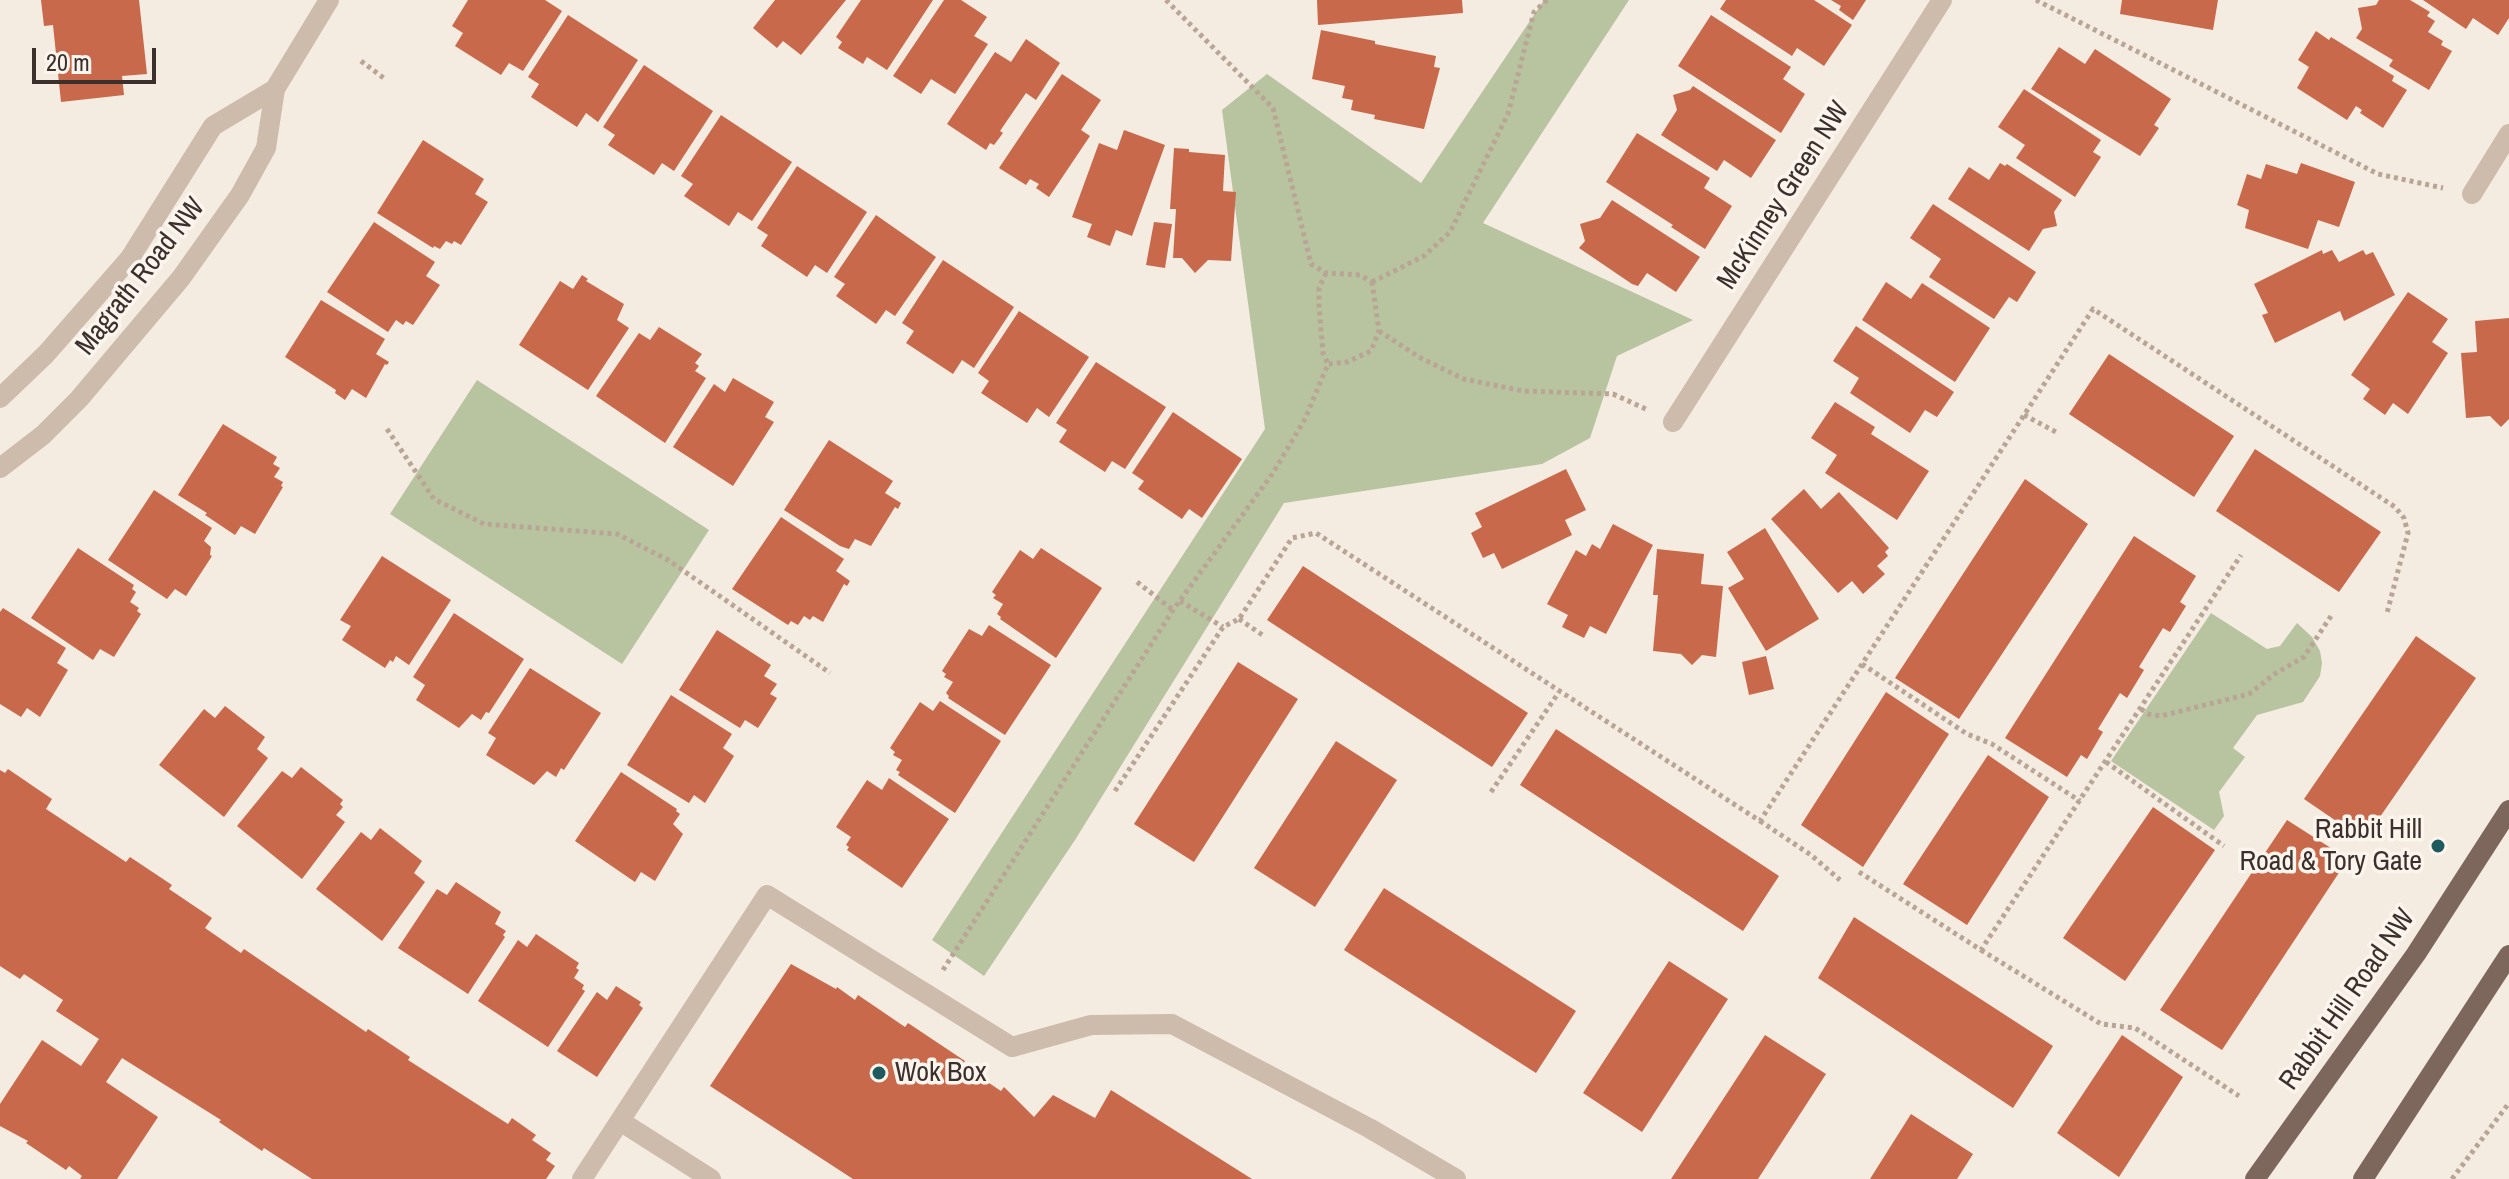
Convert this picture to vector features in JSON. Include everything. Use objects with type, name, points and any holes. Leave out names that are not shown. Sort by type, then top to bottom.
[{"type":"main road","name":"Rabbit Hill Road NW","points":[[2255,1179],[2390,991],[2509,810]]},
{"type":"main road","points":[[2363,1179],[2509,955]]},
{"type":"street","name":"Magrath Road NW","points":[[0,468],[43,435],[79,399],[181,278],[240,195],[266,148],[275,89],[329,0]]},
{"type":"street","name":"McKinney Green NW","points":[[1673,422],[1942,0]]},
{"type":"street","name":"Magrath Road NW","points":[[0,398],[46,354],[130,258],[213,126],[275,89]]},
{"type":"street","points":[[2472,194],[2509,134]]},
{"type":"street","points":[[582,1179],[767,895],[1012,1047],[1091,1025],[1172,1024],[1369,1128],[1456,1179]]},
{"type":"street","points":[[620,1121],[711,1179]]},
{"type":"path","points":[[1166,0],[1273,108],[1311,264],[1326,273],[1360,275],[1372,282]]},
{"type":"path","points":[[1372,282],[1424,256],[1450,232],[1508,114],[1534,12],[1547,0]]},
{"type":"path","points":[[2036,0],[2378,174],[2472,194]]},
{"type":"path","points":[[361,61],[385,79]]},
{"type":"path","points":[[928,994],[1173,610],[1273,473],[1305,419],[1328,364],[1323,353],[1319,306],[1319,288],[1326,273]]},
{"type":"path","points":[[1328,364],[1347,362],[1371,351],[1379,331],[1372,282]]},
{"type":"path","points":[[1760,821],[2093,309],[2395,507],[2404,518],[2408,533],[2387,613]]},
{"type":"path","points":[[1379,331],[1419,357],[1464,379],[1523,391],[1613,394],[1673,422]]},
{"type":"path","points":[[2024,415],[2058,433]]},
{"type":"path","points":[[387,429],[434,499],[484,524],[617,534],[668,560],[830,673]]},
{"type":"path","points":[[1115,791],[1223,627],[1239,619],[1292,538],[1316,533],[1760,821],[1811,855],[1840,880]]},
{"type":"path","points":[[1981,950],[2241,555]]},
{"type":"path","points":[[1137,582],[1173,610]]},
{"type":"path","points":[[1180,601],[1223,627]]},
{"type":"path","points":[[2141,709],[2148,714],[2161,716],[2249,694],[2304,657],[2331,616]]},
{"type":"path","points":[[1239,619],[1264,636]]},
{"type":"path","points":[[1862,664],[1967,734],[1992,744],[2080,801]]},
{"type":"path","points":[[1491,792],[1559,692]]},
{"type":"path","points":[[2106,762],[2224,846]]},
{"type":"path","points":[[1859,872],[2101,1024],[2135,1028],[2239,1096]]},
{"type":"path","points":[[2452,1179],[2509,1103]]},
{"type":"green space","points":[[1544,0],[1629,0],[1483,223],[1693,320],[1617,356],[1590,438],[1542,464],[1284,503],[1075,840],[984,976],[932,940],[1265,429],[1222,110],[1267,74],[1421,183]]},
{"type":"green space","points":[[477,380],[709,530],[622,664],[390,514]]},
{"type":"green space","points":[[2211,613],[2267,649],[2280,646],[2297,623],[2312,637],[2320,651],[2322,663],[2320,676],[2303,702],[2257,715],[2233,748],[2245,757],[2219,792],[2224,816],[2214,830],[2111,761]]},
{"type":"building","points":[[41,0],[139,0],[147,74],[122,76],[124,95],[61,102],[53,25],[44,26]]},
{"type":"building","points":[[468,0],[545,0],[562,11],[523,71],[509,63],[501,75],[455,46],[463,33],[452,26]]},
{"type":"building","points":[[775,0],[846,0],[801,55],[783,41],[777,48],[753,28]]},
{"type":"building","points":[[861,0],[933,0],[887,70],[867,57],[863,64],[838,48],[842,42],[836,37]]},
{"type":"building","points":[[944,0],[961,0],[987,17],[974,36],[988,44],[955,94],[931,79],[921,94],[893,76]]},
{"type":"building","points":[[1317,0],[1462,0],[1463,13],[1318,25]]},
{"type":"building","points":[[1726,0],[1814,0],[1852,25],[1824,66],[1797,48],[1792,56],[1720,9]]},
{"type":"building","points":[[1831,0],[1866,0],[1853,20]]},
{"type":"building","points":[[2122,0],[2218,0],[2213,30],[2120,14]]},
{"type":"building","points":[[2379,0],[2410,0],[2430,12],[2427,16],[2435,21],[2428,32],[2452,51],[2429,90],[2389,66],[2393,60],[2356,38],[2362,29],[2358,8],[2376,5]]},
{"type":"building","points":[[2423,0],[2509,0],[2509,18],[2498,35],[2473,18],[2466,29]]},
{"type":"building","points":[[568,15],[638,60],[598,122],[586,113],[577,127],[531,97],[539,84],[528,77]]},
{"type":"building","points":[[1711,15],[1791,67],[1783,79],[1805,94],[1781,133],[1678,66]]},
{"type":"building","points":[[1321,30],[1436,56],[1434,67],[1440,68],[1424,129],[1374,119],[1375,115],[1351,110],[1353,100],[1342,98],[1345,86],[1312,79]]},
{"type":"building","points":[[2316,31],[2394,76],[2392,81],[2407,90],[2383,128],[2360,113],[2362,110],[2356,106],[2347,120],[2297,88],[2309,67],[2298,60]]},
{"type":"building","points":[[1026,39],[1060,63],[1036,100],[1026,93],[1000,131],[1003,133],[986,150],[947,124],[995,52],[1011,62]]},
{"type":"building","points":[[2059,47],[2085,64],[2095,49],[2171,99],[2154,125],[2159,128],[2140,156],[2031,89]]},
{"type":"building","points":[[644,65],[713,111],[674,171],[662,163],[654,175],[608,145],[615,135],[603,127]]},
{"type":"building","points":[[1062,74],[1101,100],[1081,130],[1090,136],[1049,197],[1036,188],[1039,184],[1030,179],[1026,185],[999,168]]},
{"type":"building","points":[[1693,86],[1776,140],[1751,178],[1724,160],[1717,171],[1661,135],[1677,110],[1673,95],[1690,90]]},
{"type":"building","points":[[2024,89],[2101,140],[2093,152],[2101,157],[2075,197],[2016,158],[2025,145],[1998,127]]},
{"type":"building","points":[[721,115],[792,162],[752,221],[738,212],[729,226],[684,196],[693,184],[681,176]]},
{"type":"building","points":[[1124,130],[1165,145],[1132,236],[1116,230],[1110,246],[1087,237],[1092,224],[1072,217],[1099,143],[1117,150]]},
{"type":"building","points":[[1637,133],[1710,178],[1704,188],[1732,206],[1705,249],[1606,182]]},
{"type":"building","points":[[423,140],[484,179],[475,194],[488,202],[461,245],[446,241],[440,249],[433,248],[377,213]]},
{"type":"building","points":[[1174,148],[1225,155],[1223,191],[1236,192],[1231,261],[1208,260],[1195,273],[1182,258],[1173,258],[1176,209],[1170,209]]},
{"type":"building","points":[[2000,163],[2007,164],[2062,200],[2054,212],[2057,226],[2043,229],[2029,251],[1948,199],[1969,167],[1989,180]]},
{"type":"building","points":[[2301,163],[2355,182],[2339,227],[2318,220],[2308,249],[2245,228],[2249,210],[2237,205],[2247,174],[2261,179],[2266,164],[2297,174]]},
{"type":"building","points":[[797,166],[867,212],[827,273],[815,265],[807,277],[761,246],[768,235],[757,228]]},
{"type":"building","points":[[1612,200],[1700,257],[1676,292],[1647,273],[1638,286],[1632,284],[1579,248],[1585,241],[1580,224],[1600,218]]},
{"type":"building","points":[[1933,204],[2036,272],[2017,302],[2009,297],[1994,319],[1929,277],[1941,259],[1910,238]]},
{"type":"building","points":[[876,215],[936,257],[895,316],[886,310],[876,324],[836,296],[845,284],[834,277]]},
{"type":"building","points":[[374,222],[435,262],[426,276],[440,285],[413,325],[406,321],[403,325],[396,320],[388,332],[327,292]]},
{"type":"building","points":[[1154,222],[1172,224],[1165,268],[1146,265]]},
{"type":"building","points":[[2322,250],[2323,254],[2332,250],[2339,262],[2363,250],[2366,255],[2373,252],[2395,295],[2344,321],[2340,311],[2275,343],[2262,315],[2268,313],[2254,284]]},
{"type":"building","points":[[943,260],[1014,307],[974,368],[962,360],[953,374],[906,343],[914,331],[902,323]]},
{"type":"building","points":[[582,275],[588,279],[586,281],[624,304],[617,320],[629,328],[588,390],[519,345],[560,281],[573,289]]},
{"type":"building","points":[[1886,282],[1911,299],[1922,283],[1990,328],[1955,382],[1862,320]]},
{"type":"building","points":[[2408,292],[2448,319],[2432,342],[2448,353],[2408,414],[2393,403],[2385,415],[2363,399],[2370,389],[2351,375]]},
{"type":"building","points":[[321,300],[385,339],[376,354],[389,362],[366,398],[352,389],[345,400],[335,393],[336,390],[285,357]]},
{"type":"building","points":[[1019,311],[1089,357],[1049,417],[1037,408],[1027,423],[981,393],[989,381],[978,373]]},
{"type":"building","points":[[2509,318],[2509,419],[2501,427],[2490,416],[2466,418],[2461,353],[2477,352],[2475,321]]},
{"type":"building","points":[[1856,326],[1954,392],[1937,417],[1925,410],[1910,433],[1850,393],[1859,378],[1833,361]]},
{"type":"building","points":[[659,327],[702,354],[695,363],[699,366],[695,371],[706,378],[665,443],[596,396],[639,333],[650,340]]},
{"type":"building","points":[[2109,354],[2234,436],[2194,497],[2069,414]]},
{"type":"building","points":[[1096,362],[1166,407],[1125,469],[1112,461],[1105,472],[1059,442],[1067,430],[1056,423]]},
{"type":"building","points":[[733,378],[774,402],[765,417],[774,422],[733,486],[673,447],[714,384],[725,392]]},
{"type":"building","points":[[1835,402],[1875,427],[1871,434],[1929,471],[1897,520],[1825,473],[1837,455],[1811,438]]},
{"type":"building","points":[[1173,412],[1242,459],[1202,518],[1189,509],[1182,519],[1138,489],[1144,481],[1132,473]]},
{"type":"building","points":[[223,424],[277,457],[273,464],[280,468],[274,477],[283,482],[283,487],[255,534],[241,526],[235,535],[178,495]]},
{"type":"building","points":[[829,440],[893,481],[885,493],[901,503],[898,509],[895,507],[871,546],[855,539],[849,549],[840,546],[784,510]]},
{"type":"building","points":[[2255,449],[2381,532],[2339,592],[2216,511]]},
{"type":"building","points":[[1566,469],[1586,510],[1565,520],[1572,535],[1502,569],[1494,553],[1483,558],[1471,533],[1482,527],[1475,513]]},
{"type":"building","points":[[2025,479],[2088,524],[1959,719],[1895,678]]},
{"type":"building","points":[[1804,489],[1821,509],[1839,492],[1889,548],[1885,552],[1888,556],[1877,566],[1885,574],[1863,594],[1852,581],[1838,593],[1771,519]]},
{"type":"building","points":[[154,490],[212,528],[204,541],[211,547],[212,556],[186,596],[175,589],[167,599],[108,560]]},
{"type":"building","points":[[781,517],[844,559],[836,571],[850,581],[847,586],[844,584],[823,622],[813,616],[810,620],[804,616],[798,625],[791,621],[788,625],[732,589]]},
{"type":"building","points":[[1613,524],[1653,545],[1606,634],[1590,626],[1584,638],[1562,627],[1568,615],[1547,604],[1576,550],[1586,556],[1592,544],[1600,549]]},
{"type":"building","points":[[1765,528],[1819,619],[1766,651],[1728,588],[1744,579],[1727,552]]},
{"type":"building","points":[[2134,536],[2196,576],[2180,602],[2186,606],[2170,632],[2163,628],[2139,667],[2144,670],[2127,698],[2120,693],[2098,729],[2103,732],[2087,759],[2081,755],[2067,777],[2005,738]]},
{"type":"building","points":[[78,548],[134,585],[132,589],[136,592],[130,602],[139,608],[137,611],[141,614],[114,657],[100,649],[93,660],[31,618]]},
{"type":"building","points":[[1041,548],[1102,588],[1056,658],[1000,619],[997,614],[1003,604],[993,598],[996,595],[992,592],[1020,550],[1033,559]]},
{"type":"building","points":[[1657,549],[1704,554],[1701,584],[1723,586],[1716,657],[1702,655],[1692,665],[1681,654],[1653,651],[1658,595],[1653,595]]},
{"type":"building","points":[[382,556],[451,600],[409,665],[396,656],[385,668],[342,640],[351,626],[340,620]]},
{"type":"building","points":[[1303,566],[1528,713],[1492,767],[1267,620]]},
{"type":"building","points":[[3,608],[66,648],[57,663],[68,670],[40,717],[27,708],[21,717],[0,704],[0,612]]},
{"type":"building","points":[[454,613],[524,659],[489,713],[486,712],[481,720],[472,714],[459,728],[416,700],[425,685],[413,677]]},
{"type":"building","points":[[989,625],[1051,665],[1005,735],[948,698],[946,693],[953,682],[944,677],[946,674],[942,671],[969,629],[982,636]]},
{"type":"building","points":[[717,630],[771,665],[764,676],[777,684],[770,694],[777,698],[758,728],[745,720],[740,728],[679,690]]},
{"type":"building","points":[[2416,636],[2476,678],[2364,840],[2304,799]]},
{"type":"building","points":[[1766,656],[1774,689],[1749,695],[1742,662]]},
{"type":"building","points":[[1238,662],[1298,699],[1194,862],[1134,824]]},
{"type":"building","points":[[530,668],[601,713],[564,770],[561,768],[556,777],[547,771],[534,785],[486,755],[496,738],[488,733]]},
{"type":"building","points":[[1886,692],[1949,734],[1863,867],[1801,825]]},
{"type":"building","points":[[671,695],[732,734],[723,748],[734,756],[705,803],[694,795],[689,803],[627,765]]},
{"type":"building","points":[[940,701],[1001,741],[955,813],[898,775],[900,772],[896,770],[902,760],[893,755],[895,752],[890,748],[920,702],[933,711]]},
{"type":"building","points":[[225,706],[265,737],[257,749],[268,758],[224,817],[159,765],[204,709],[215,718]]},
{"type":"building","points":[[1556,729],[1779,876],[1743,931],[1520,785]]},
{"type":"building","points":[[1336,741],[1397,780],[1315,907],[1254,868]]},
{"type":"building","points":[[1988,755],[2049,797],[1967,925],[1903,884]]},
{"type":"building","points":[[301,767],[343,800],[340,804],[343,807],[336,815],[345,822],[302,879],[237,826],[282,771],[292,778]]},
{"type":"building","points":[[8,769],[52,799],[46,809],[126,862],[130,857],[172,885],[169,889],[212,918],[205,928],[241,953],[244,949],[508,1124],[512,1118],[536,1135],[532,1140],[551,1153],[546,1160],[555,1166],[546,1179],[312,1179],[264,1148],[262,1151],[219,1122],[221,1120],[122,1058],[106,1082],[158,1117],[117,1179],[80,1179],[82,1176],[69,1166],[66,1170],[26,1143],[28,1141],[0,1126],[0,1104],[42,1040],[81,1066],[99,1039],[56,1011],[63,1000],[24,974],[20,979],[0,966],[0,770],[5,773]]},
{"type":"building","points":[[621,772],[680,814],[673,824],[683,834],[655,881],[641,872],[635,882],[575,841]]},
{"type":"building","points":[[889,778],[949,819],[902,888],[847,850],[849,847],[846,845],[851,837],[836,827],[867,780],[882,790]]},
{"type":"building","points":[[2153,807],[2215,850],[2125,981],[2063,938]]},
{"type":"building","points":[[2287,820],[2348,859],[2222,1050],[2160,1010]]},
{"type":"building","points":[[380,828],[422,861],[414,873],[425,882],[382,941],[316,889],[361,832],[371,840]]},
{"type":"building","points":[[456,882],[501,912],[495,924],[506,931],[468,994],[398,948],[437,889],[447,895]]},
{"type":"building","points":[[1384,888],[1576,1011],[1536,1073],[1344,950]]},
{"type":"building","points":[[1854,917],[2053,1046],[2013,1108],[1818,978]]},
{"type":"building","points":[[536,934],[579,963],[574,978],[584,985],[582,989],[585,991],[548,1047],[478,1001],[518,940],[527,947]]},
{"type":"building","points":[[1669,961],[1728,999],[1642,1132],[1583,1093]]},
{"type":"building","points":[[791,964],[837,987],[855,1000],[858,995],[905,1027],[908,1023],[965,1061],[962,1065],[1001,1091],[1004,1087],[1034,1117],[1053,1095],[1095,1118],[1111,1090],[1252,1179],[853,1179],[710,1086]]},
{"type":"building","points":[[616,986],[641,1002],[639,1005],[643,1008],[597,1077],[557,1051],[597,992],[607,1000]]},
{"type":"building","points":[[1765,1035],[1826,1074],[1758,1179],[1671,1179]]},
{"type":"building","points":[[2122,1035],[2183,1077],[2119,1177],[2057,1133]]},
{"type":"building","points":[[1911,1114],[1973,1154],[1957,1179],[1870,1179]]},
{"type":"place","name":"Rabbit Hill Road & Tory Gate","points":[[2438,846]]},
{"type":"place","name":"Wok Box","points":[[879,1073]]}]
